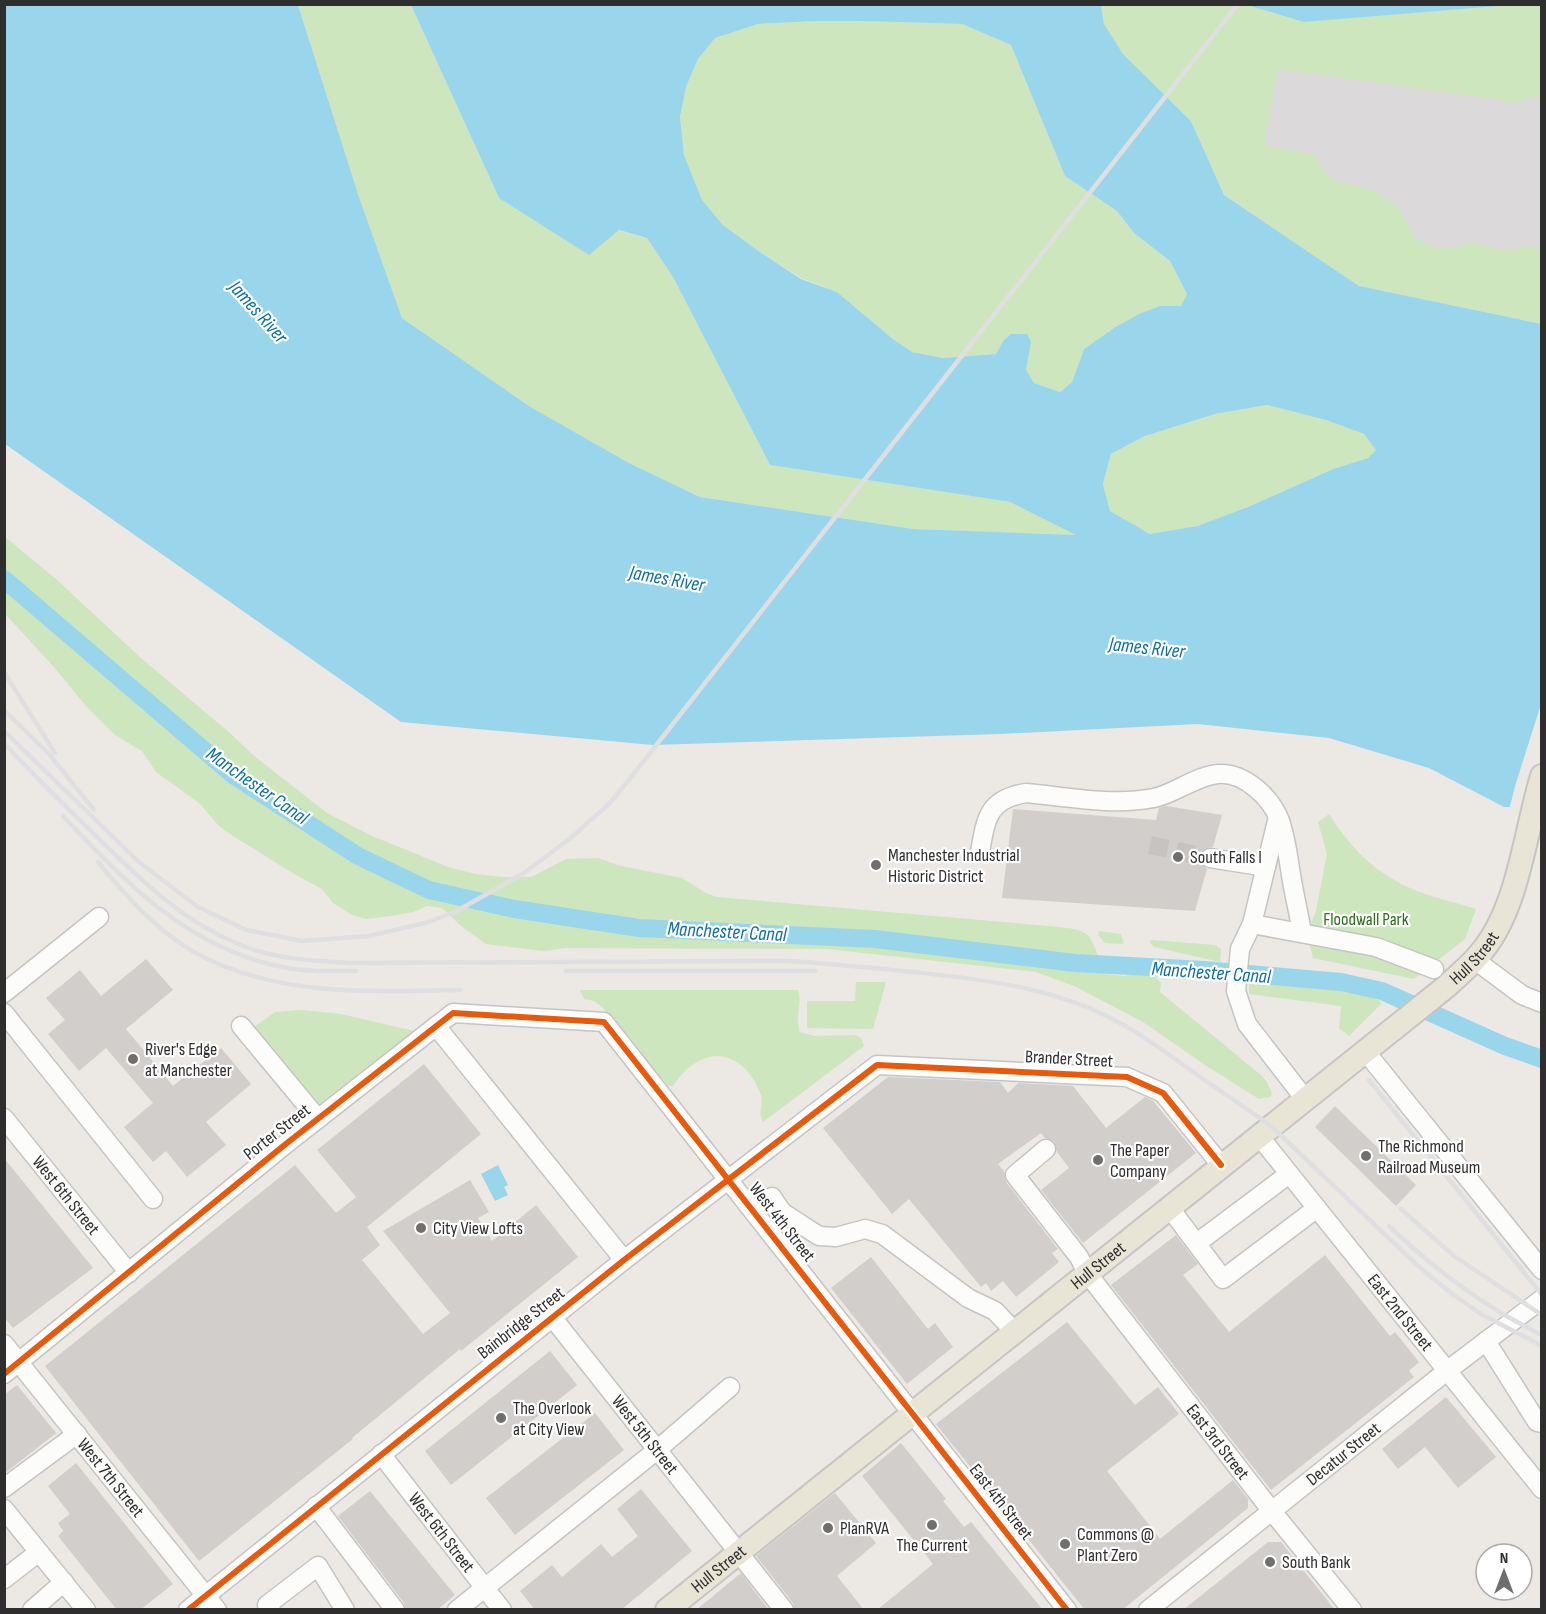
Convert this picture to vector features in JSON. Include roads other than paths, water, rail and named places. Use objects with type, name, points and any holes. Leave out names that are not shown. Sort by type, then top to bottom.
[{"type":"main road","name":"Hull Street","points":[[667,1610],[1394,1029],[1440,978],[1475,960],[1491,938],[1509,903],[1542,776]]},
{"type":"street","points":[[980,852],[985,824],[992,808],[1013,795],[1026,793],[1108,801],[1132,801],[1156,797],[1215,774],[1238,777],[1255,787],[1278,816],[1285,838],[1302,933]]},
{"type":"street","points":[[1278,816],[1252,924],[1240,949],[1236,991],[1247,1024],[1305,1099]]},
{"type":"street","points":[[1210,858],[1266,867]]},
{"type":"street","points":[[4,993],[99,917]]},
{"type":"street","points":[[1252,924],[1376,947],[1440,978]]},
{"type":"street","points":[[1475,960],[1522,995],[1542,1004]]},
{"type":"street","name":"Porter Street","points":[[4,1374],[318,1119],[453,1013],[604,1022]]},
{"type":"street","points":[[4,1014],[153,1198]]},
{"type":"street","name":"West 4th Street","points":[[604,1022],[912,1413]]},
{"type":"street","points":[[241,1026],[318,1119]]},
{"type":"street","points":[[436,1026],[624,1260]]},
{"type":"street","points":[[1365,1051],[1542,1270]]},
{"type":"street","name":"Bainbridge Street","points":[[188,1610],[211,1602],[316,1506],[624,1260],[877,1065]]},
{"type":"street","name":"Brander Street","points":[[877,1065],[1127,1077],[1163,1093],[1221,1165]]},
{"type":"street","name":"West 6th Street","points":[[4,1118],[129,1272]]},
{"type":"street","name":"East 2nd Street","points":[[1259,1136],[1542,1489]]},
{"type":"street","name":"East 3rd Street","points":[[1046,1149],[1015,1175],[1079,1257],[1087,1273],[1271,1510],[1352,1610]]},
{"type":"street","points":[[1197,1243],[1289,1174]]},
{"type":"street","points":[[754,1211],[772,1197],[782,1212],[819,1236],[836,1238],[865,1229],[882,1234],[968,1298],[995,1311],[1014,1331]]},
{"type":"street","points":[[1169,1207],[1223,1279],[1317,1208]]},
{"type":"street","name":"Decatur Street","points":[[1148,1610],[1448,1370],[1542,1299]]},
{"type":"street","name":"West 5th Street","points":[[552,1317],[784,1610]]},
{"type":"street","points":[[1486,1341],[1527,1410],[1537,1422],[1542,1423]]},
{"type":"street","name":"West 7th Street","points":[[4,1344],[211,1602]]},
{"type":"street","points":[[457,1610],[657,1449],[730,1387]]},
{"type":"street","name":"East 4th Street","points":[[912,1413],[1067,1610]]},
{"type":"street","points":[[4,1488],[76,1434]]},
{"type":"street","name":"West 6th Street","points":[[381,1454],[502,1610]]},
{"type":"street","points":[[316,1506],[395,1610]]},
{"type":"street","points":[[4,1509],[11,1530],[39,1552],[86,1610]]},
{"type":"street","points":[[4,1579],[39,1552]]},
{"type":"street","points":[[271,1610],[267,1605],[318,1566],[345,1610]]},
{"type":"street","points":[[32,1610],[64,1582]]},
{"type":"water","points":[[1247,4],[1511,5],[1304,22]]},
{"type":"water","name":"James River","points":[[5,5],[298,5],[359,197],[402,318],[529,406],[629,463],[700,497],[914,529],[1076,535],[1010,502],[770,465],[673,277],[647,238],[619,230],[589,255],[499,198],[411,5],[1101,5],[1104,24],[1123,54],[1191,121],[1224,195],[1359,286],[1541,324],[1541,807],[1504,807],[1429,768],[1329,738],[1198,724],[999,734],[653,745],[401,722],[5,444]],"holes":[[[815,21],[962,24],[1011,45],[1065,176],[1117,211],[1134,233],[1170,261],[1187,294],[1181,306],[1160,306],[1139,314],[1084,349],[1072,382],[1060,392],[1034,383],[1026,370],[1031,342],[1027,334],[1011,334],[1003,341],[996,354],[943,358],[912,352],[837,292],[801,279],[723,225],[702,200],[684,155],[680,117],[686,87],[698,59],[715,38],[758,24]],[[1267,405],[1326,420],[1364,434],[1376,450],[1368,458],[1333,469],[1248,507],[1197,526],[1150,534],[1110,511],[1103,484],[1111,454],[1145,436],[1215,414]]]},
{"type":"water","points":[[498,1165],[508,1185],[504,1187],[508,1195],[495,1201],[481,1174]]},
{"type":"waterway","name":"Manchester Canal","points":[[4,579],[233,775],[358,856],[429,890],[514,909],[639,928],[875,939],[1075,963],[1204,970],[1341,982],[1382,991],[1505,1046],[1542,1059]]},
{"type":"tunnel","points":[[1150,845],[1210,858]]},
{"type":"railway","points":[[4,731],[139,862],[198,907],[246,930],[302,941],[369,936],[425,923],[455,912],[524,873],[572,837],[609,804],[1238,4]]},
{"type":"railway","points":[[4,672],[55,753]]},
{"type":"railway","points":[[4,710],[49,754],[94,810]]},
{"type":"railway","points":[[4,743],[126,865],[161,896],[199,924],[220,936],[269,954],[350,963],[786,961],[914,972],[1006,984],[1074,1002],[1138,1034],[1271,1126],[1417,1265],[1452,1294],[1481,1314],[1542,1346]]},
{"type":"railway","points":[[63,816],[111,866],[161,910],[188,929],[217,945],[248,958],[291,969],[356,971]]},
{"type":"railway","points":[[98,862],[154,923],[194,952],[226,967],[291,985],[324,989],[460,990]]},
{"type":"railway","points":[[566,971],[815,971]]},
{"type":"railway","points":[[1369,1080],[1542,1295]]},
{"type":"railway","points":[[1401,1209],[1454,1256],[1542,1315]]},
{"type":"railway","points":[[1389,1226],[1424,1258],[1480,1300],[1542,1335]]},
{"type":"place","name":"South Falls I","points":[[1178,857]]},
{"type":"place","name":"Manchester Industrial Historic District","points":[[876,865]]},
{"type":"place","name":"River's Edge at Manchester","points":[[133,1059]]},
{"type":"place","name":"The Richmond Railroad Museum","points":[[1366,1156]]},
{"type":"place","name":"The Paper Company","points":[[1098,1160]]},
{"type":"place","name":"City View Lofts","points":[[421,1228]]},
{"type":"place","name":"The Overlook at City View","points":[[501,1418]]},
{"type":"place","name":"The Current","points":[[932,1525]]},
{"type":"place","name":"PlanRVA","points":[[828,1528]]},
{"type":"place","name":"Commons @ Plant Zero","points":[[1065,1544]]},
{"type":"place","name":"South Bank","points":[[1270,1562]]},
{"type":"park label","name":"Floodwall Park","points":[[1366,919]]}]
